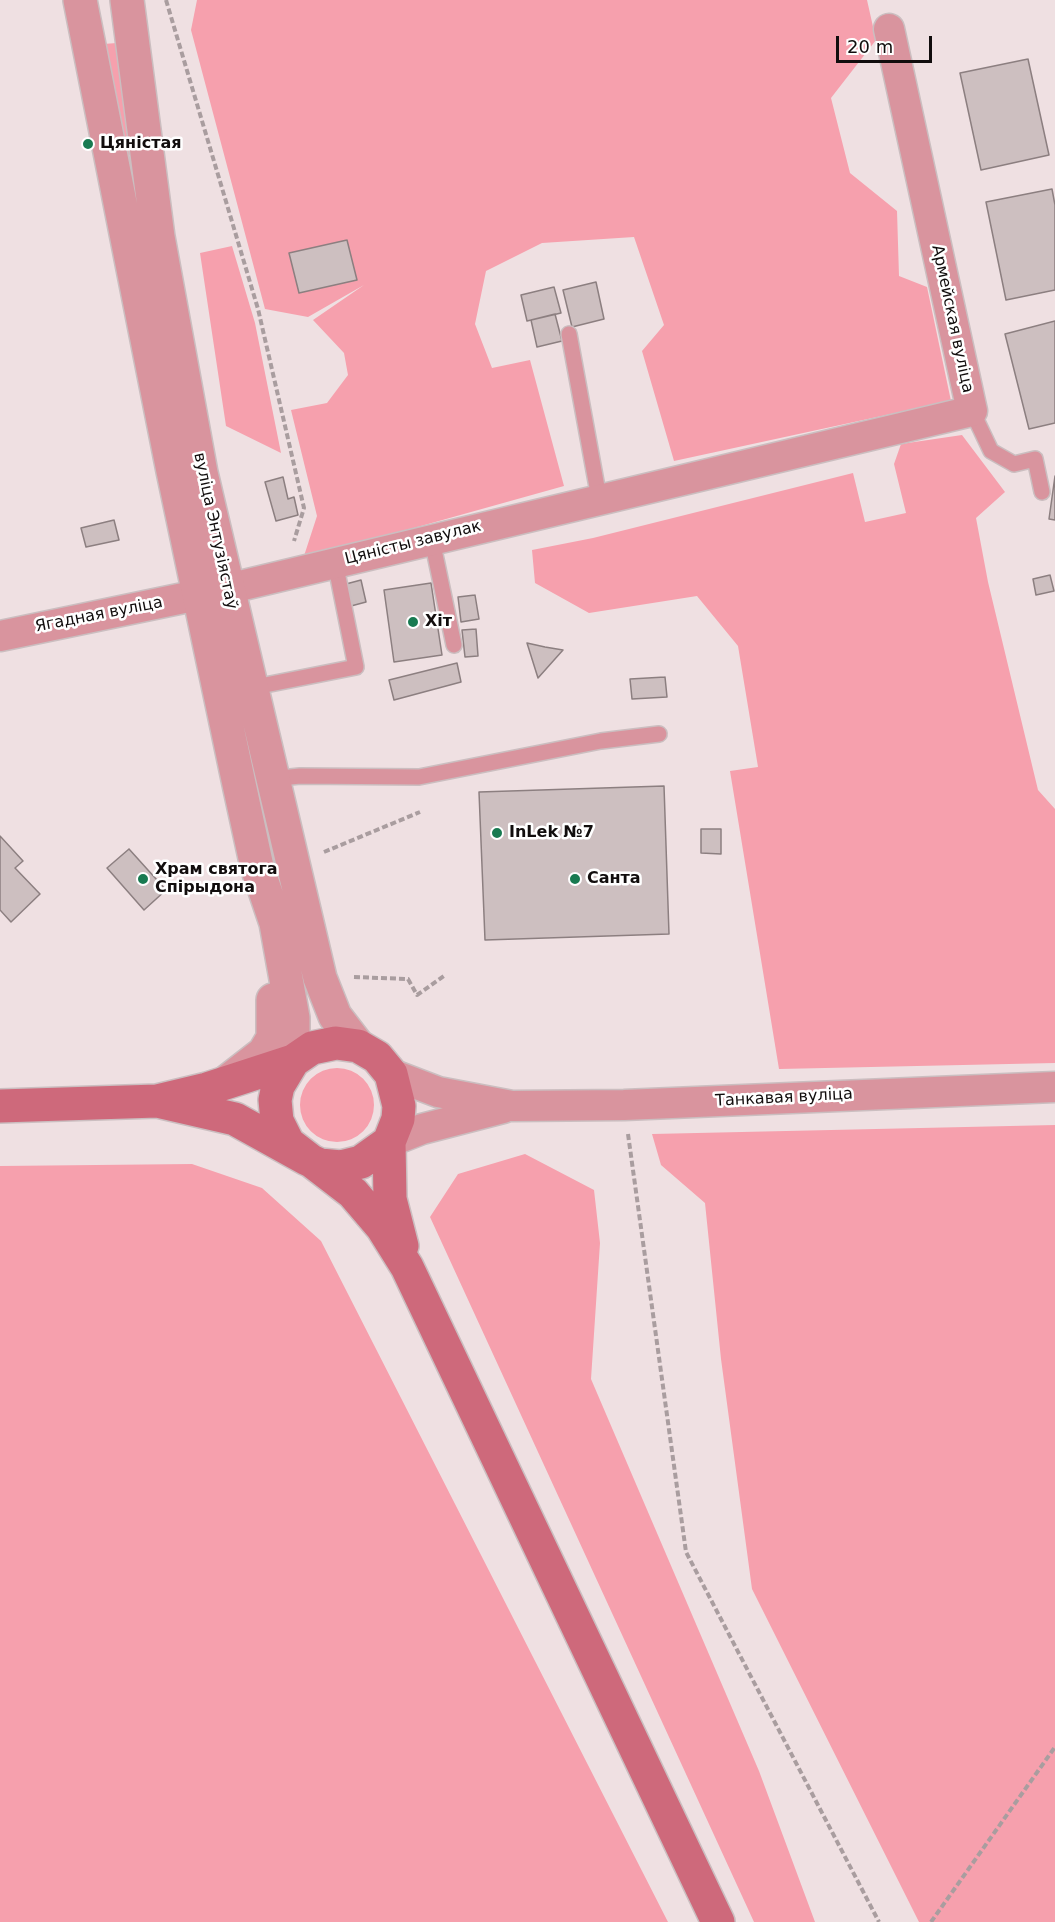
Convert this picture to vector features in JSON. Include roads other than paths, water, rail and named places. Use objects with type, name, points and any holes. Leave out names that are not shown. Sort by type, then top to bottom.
[{"type":"main road","points":[[0,1106],[157,1101],[207,1089],[293,1061],[312,1048],[336,1042],[358,1046],[377,1057],[391,1074],[399,1106],[398,1119],[389,1142],[390,1199],[407,1267]]},
{"type":"main road","points":[[293,1061],[278,1086],[275,1100],[277,1121],[288,1143],[352,1193],[382,1227],[407,1267],[718,1922]]},
{"type":"main road","points":[[157,1101],[202,1109],[235,1119],[320,1165],[341,1167],[361,1162],[389,1142]]},
{"type":"street","name":"вуліца Энтузіястаў","points":[[80,0],[213,592],[250,688],[320,978],[334,1016],[358,1046]]},
{"type":"street","name":"вуліца Энтузіястаў","points":[[127,0],[158,237],[201,473],[213,592],[239,784],[257,867],[275,1017],[273,1038],[264,1053],[226,1082]]},
{"type":"street","name":"Армейская вуліца","points":[[599,498],[972,411],[889,29]]},
{"type":"street","name":"Цяністы завулак","points":[[213,592],[599,498]]},
{"type":"street","name":"Ягадная вуліца","points":[[0,636],[213,592]]},
{"type":"street","points":[[239,784],[271,780]]},
{"type":"street","name":"вуліца Энтузіястаў","points":[[257,867],[276,923],[293,1018],[293,1061]]},
{"type":"street","name":"Танкавая вуліца","points":[[391,1074],[438,1092],[512,1106],[624,1105],[1055,1087]]},
{"type":"street","name":"Танкавая вуліца","points":[[389,1142],[422,1129],[512,1106]]},
{"type":"lane","points":[[569,334],[599,498]]},
{"type":"lane","points":[[972,411],[991,451],[1014,464],[1035,459],[1042,492]]},
{"type":"lane","points":[[250,688],[356,666],[336,567],[433,545],[454,645]]},
{"type":"lane","points":[[271,780],[300,776],[419,777],[602,741],[658,734]]},
{"type":"place","name":"Цяністая","points":[[88,144]]},
{"type":"place","name":"Хіт","points":[[413,622]]},
{"type":"place","name":"InLek №7","points":[[497,833]]},
{"type":"place","name":"Храм святога Спірыдона","points":[[143,879]]},
{"type":"place","name":"Санта","points":[[575,879]]}]
